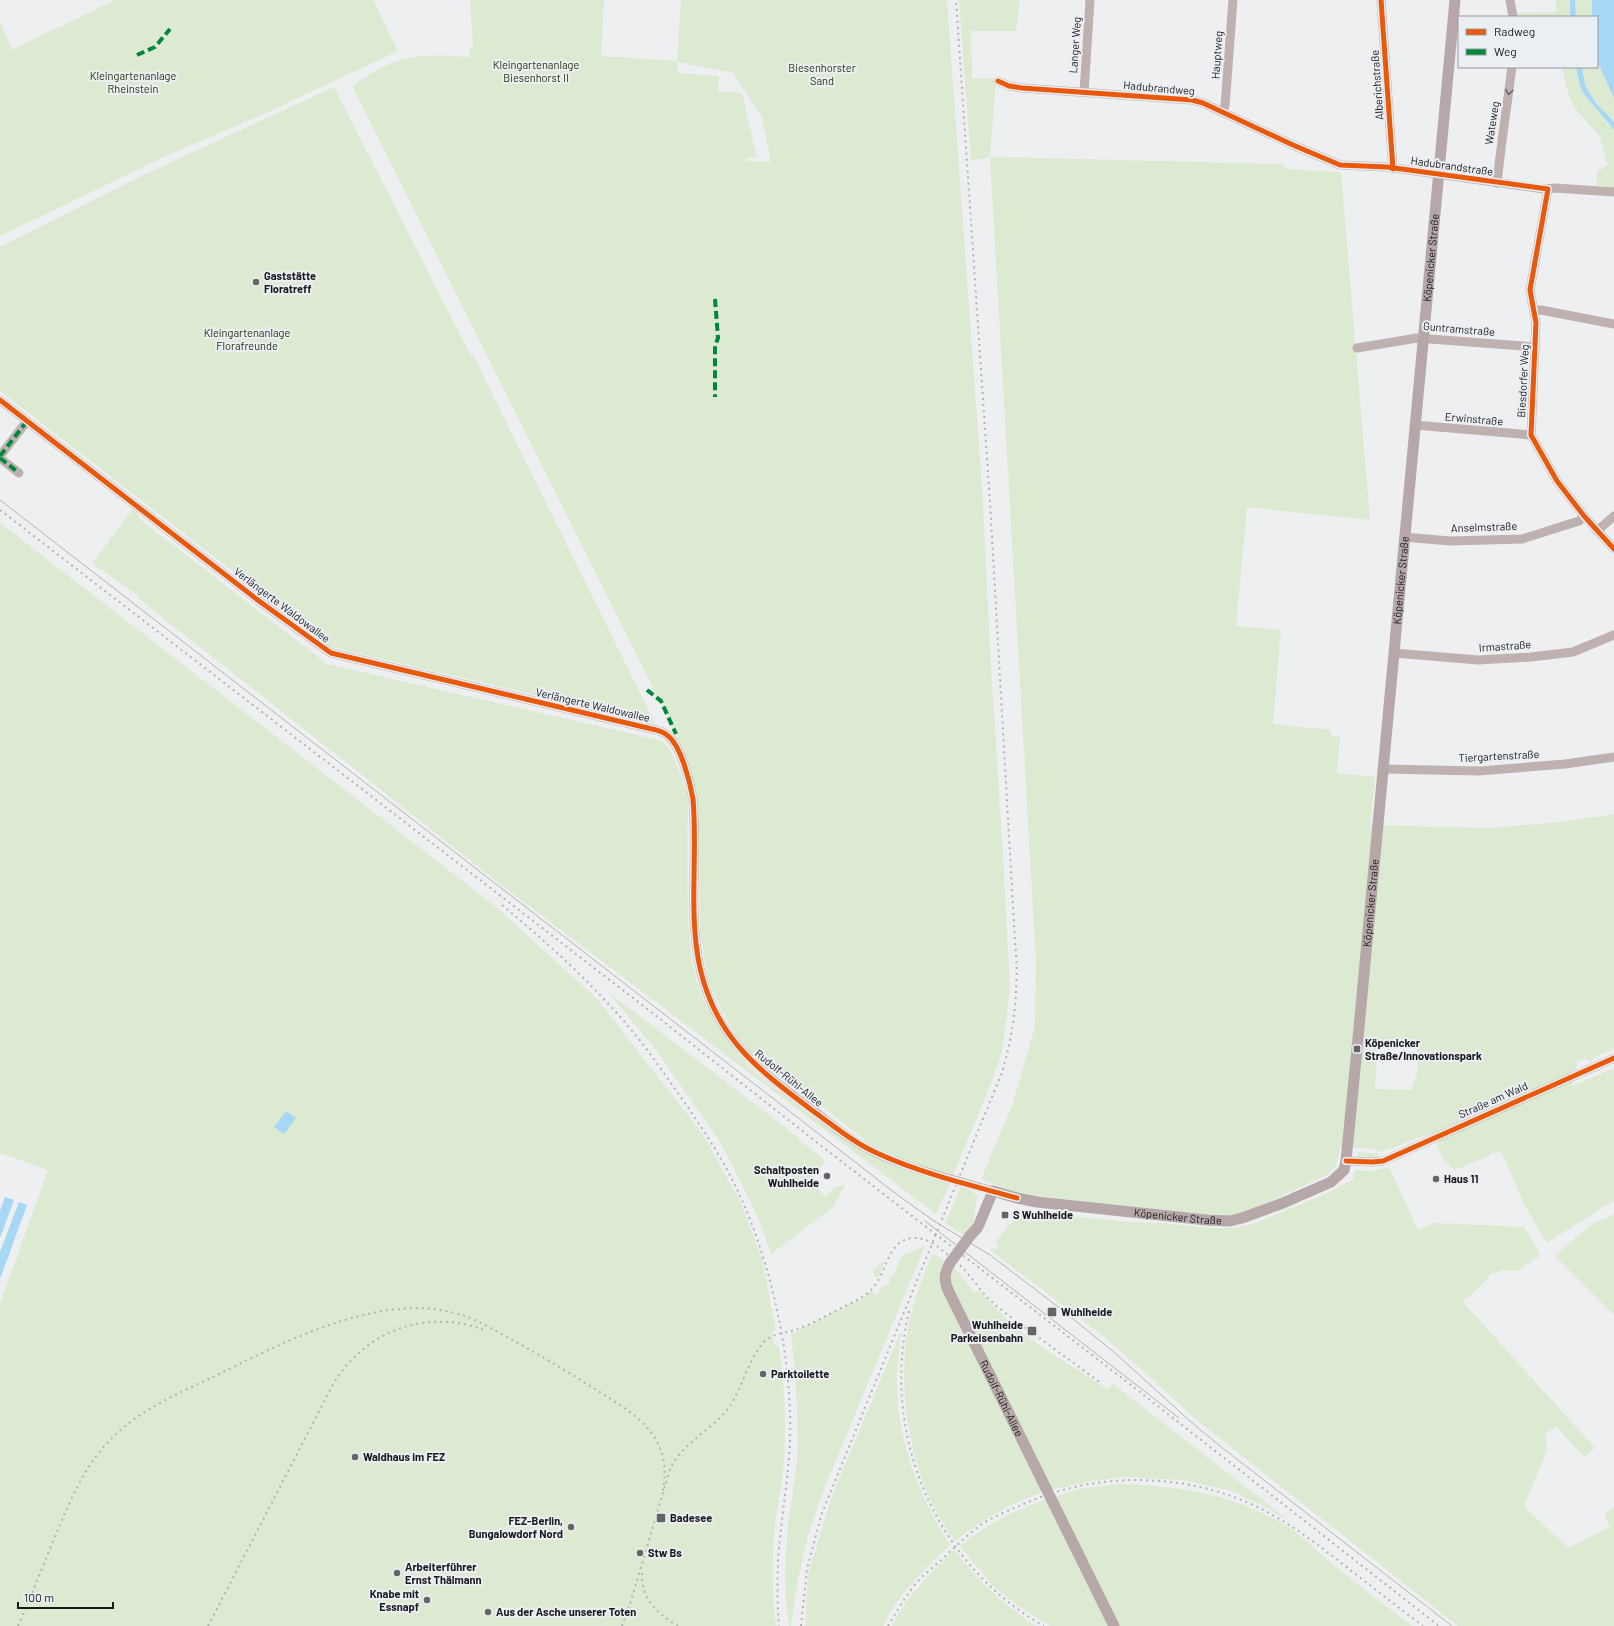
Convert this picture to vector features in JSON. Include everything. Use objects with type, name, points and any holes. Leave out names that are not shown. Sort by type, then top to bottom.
[{"type":"main road","name":"Köpenicker Straße","points":[[993,1191],[1037,1202],[1230,1221],[1253,1215],[1331,1182],[1344,1170],[1384,769],[1404,537],[1455,0]]},
{"type":"main road","name":"Rudolf-Rühl-Allee","points":[[993,1191],[978,1226],[945,1271],[948,1290],[1114,1626]]},
{"type":"street","name":"Langer Weg","points":[[1084,92],[1090,0]]},
{"type":"street","name":"Hauptweg","points":[[1222,112],[1225,106],[1233,0]]},
{"type":"street","name":"Alberichstraße","points":[[1381,0],[1393,169]]},
{"type":"street","points":[[1510,0],[1513,16]]},
{"type":"street","name":"Wateweg","points":[[1497,182],[1501,140],[1512,68]]},
{"type":"street","name":"Hadubrandweg","points":[[998,81],[1009,86],[1022,88],[1192,100],[1203,103],[1307,151]]},
{"type":"street","name":"Hadubrandstraße","points":[[1307,151],[1340,164],[1393,169],[1548,189],[1555,188],[1614,192]]},
{"type":"street","name":"Biesdorfer Weg","points":[[1531,435],[1536,323],[1530,290],[1548,189]]},
{"type":"street","points":[[1534,311],[1541,310],[1614,324]]},
{"type":"street","name":"Guntramstraße","points":[[1357,348],[1417,338],[1535,347]]},
{"type":"street","name":"Verlängerte Waldowallee","points":[[0,400],[259,601],[331,654],[661,731],[671,738]]},
{"type":"street","points":[[19,473],[0,457],[27,421]]},
{"type":"street","name":"Erwinstraße","points":[[1415,425],[1531,435]]},
{"type":"street","points":[[1531,435],[1557,481],[1584,516],[1614,549]]},
{"type":"street","name":"Anselmstraße","points":[[1404,537],[1450,541],[1522,539],[1579,521],[1584,516]]},
{"type":"street","points":[[1597,531],[1614,516]]},
{"type":"street","name":"Irmastraße","points":[[1394,653],[1478,660],[1530,656],[1573,652],[1614,635]]},
{"type":"street","name":"Rudolf-Rühl-Allee","points":[[671,738],[685,770],[693,799],[696,932],[700,969],[707,993],[715,1011],[734,1042],[746,1057],[763,1072],[859,1144],[877,1154],[901,1164],[993,1191]]},
{"type":"street","name":"Tiergartenstraße","points":[[1384,769],[1480,771],[1565,764],[1614,757]]},
{"type":"street","name":"Straße am Wald","points":[[1346,1161],[1380,1162],[1614,1058]]},
{"type":"green space","name":"Kleingartenanlage Rheinstein","points":[[115,0],[373,0],[398,51],[268,112],[170,154],[0,236],[0,22],[12,50]]},
{"type":"green space","points":[[470,0],[604,0],[601,56],[677,61],[681,0],[947,0],[983,503],[1010,988],[1002,1052],[990,1086],[953,1175],[902,1160],[872,1146],[797,1086],[788,1083],[754,1056],[739,1040],[721,1009],[708,980],[700,931],[699,836],[676,740],[677,736],[352,86],[375,71],[401,60],[426,56],[470,57],[469,47],[473,47]],"holes":[[[678,62],[733,73],[762,117],[770,162],[747,161],[747,157],[757,158],[742,93],[718,91],[719,76],[677,73]]]},
{"type":"green space","points":[[959,0],[1020,0],[1016,31],[971,31],[972,78],[996,79],[990,157],[971,161]]},
{"type":"green space","points":[[1556,0],[1570,0],[1570,16],[1516,16],[1516,13],[1556,12]]},
{"type":"green space","points":[[1575,0],[1592,0],[1592,16],[1576,16]]},
{"type":"green space","points":[[1598,63],[1614,98],[1614,122],[1596,103],[1585,85],[1582,68],[1598,68]]},
{"type":"green space","points":[[1562,68],[1576,68],[1580,86],[1607,123],[1614,130],[1614,190],[1596,189],[1597,171],[1608,165],[1599,135],[1578,112],[1569,97]]},
{"type":"green space","name":"Kleingartenanlage Florafreunde","points":[[334,87],[471,356],[473,355],[655,723],[331,647],[0,391],[0,247],[146,174]]},
{"type":"green space","points":[[990,157],[1284,164],[1285,169],[1341,172],[1370,520],[1247,507],[1236,626],[1281,630],[1273,724],[1331,730],[1331,736],[1340,737],[1337,773],[1375,777],[1370,825],[1492,828],[1561,822],[1614,814],[1614,1049],[1594,1057],[1591,1062],[1586,1059],[1578,1061],[1572,1086],[1614,1068],[1614,1201],[1547,1243],[1525,1206],[1501,1151],[1492,1153],[1455,1170],[1445,1160],[1437,1143],[1429,1135],[1390,1149],[1376,1152],[1376,1149],[1340,1147],[1336,1165],[1329,1174],[1262,1205],[1242,1213],[1231,1215],[1206,1214],[1038,1196],[1010,1190],[981,1179],[1012,1106],[1035,1027],[1036,962]],"holes":[[[1416,1044],[1418,1063],[1417,1073],[1411,1090],[1375,1089],[1378,1045]]]},
{"type":"green space","points":[[133,509],[142,521],[327,664],[663,741],[671,753],[681,776],[688,798],[688,893],[691,952],[698,985],[705,1003],[713,1017],[725,1037],[741,1057],[761,1078],[776,1089],[870,1154],[902,1168],[950,1183],[936,1214],[504,887],[138,598],[139,596],[92,563]]},
{"type":"green space","points":[[0,523],[495,906],[597,999],[702,1133],[740,1201],[762,1259],[776,1330],[772,1332],[774,1343],[779,1347],[784,1390],[785,1433],[784,1462],[773,1546],[773,1592],[776,1626],[0,1626],[0,1304],[48,1170],[0,1153]]},
{"type":"green space","points":[[607,991],[786,1128],[825,1161],[811,1181],[825,1197],[835,1187],[845,1185],[833,1207],[771,1254],[760,1222],[722,1145],[656,1050]]},
{"type":"green space","points":[[1358,1152],[1378,1154],[1379,1157],[1357,1157]]},
{"type":"green space","name":"Wuhlheide","points":[[1389,1167],[1418,1230],[1434,1223],[1524,1227],[1537,1248],[1540,1256],[1517,1271],[1503,1270],[1490,1275],[1480,1287],[1462,1301],[1595,1448],[1584,1457],[1556,1426],[1545,1434],[1547,1450],[1524,1506],[1568,1548],[1609,1527],[1605,1514],[1614,1507],[1614,1626],[1458,1626],[1194,1418],[1102,1335],[990,1250],[992,1248],[996,1250],[999,1246],[996,1241],[1017,1216],[1023,1212],[1128,1222],[1233,1228],[1253,1224],[1327,1193],[1354,1179],[1353,1174],[1357,1170],[1372,1171]]},
{"type":"green space","points":[[961,1187],[972,1191],[977,1196],[973,1225],[965,1236],[945,1223]]},
{"type":"green space","points":[[1614,1214],[1614,1315],[1555,1256],[1589,1226]]},
{"type":"green space","points":[[925,1246],[824,1489],[808,1535],[797,1585],[791,1626],[789,1626],[785,1585],[786,1558],[789,1517],[798,1446],[797,1398],[791,1334],[861,1299],[872,1291],[875,1295],[879,1293],[880,1289],[890,1283],[889,1280],[891,1276],[893,1276],[902,1256]]},
{"type":"green space","points":[[933,1253],[945,1262],[940,1270],[1044,1492],[1008,1506],[997,1512],[955,1541],[944,1525],[929,1497],[914,1455],[909,1432],[904,1385],[904,1362],[910,1318],[914,1302]]},
{"type":"green space","points":[[885,1260],[878,1279],[875,1277],[872,1270]]},
{"type":"green space","points":[[953,1266],[974,1292],[980,1291],[1004,1317],[1031,1340],[1107,1389],[1113,1384],[1291,1522],[1261,1505],[1231,1491],[1183,1480],[1126,1477],[1093,1481],[1050,1490],[952,1287],[949,1277]]},
{"type":"green space","points":[[902,1329],[898,1355],[897,1395],[904,1440],[918,1484],[938,1525],[950,1545],[922,1572],[904,1593],[883,1626],[805,1626],[808,1574],[832,1496]]},
{"type":"green space","points":[[1118,1484],[1184,1489],[1204,1493],[1224,1498],[1265,1514],[1297,1533],[1332,1564],[1412,1626],[1118,1626],[1054,1497],[1078,1489]]},
{"type":"green space","points":[[1048,1499],[1111,1626],[1050,1626],[1017,1605],[992,1585],[960,1546],[1001,1518]]},
{"type":"green space","points":[[954,1550],[992,1592],[1013,1610],[1036,1626],[892,1626],[912,1595],[928,1576]]},
{"type":"water","points":[[1570,0],[1575,0],[1576,16],[1570,16]]},
{"type":"water","points":[[1592,0],[1614,0],[1614,98],[1598,63],[1598,16],[1592,16]]},
{"type":"water","points":[[1576,68],[1582,68],[1585,85],[1596,103],[1614,122],[1614,130],[1585,95],[1580,86]]},
{"type":"water","points":[[286,1111],[296,1118],[284,1134],[274,1127]]},
{"type":"water","points":[[5,1197],[14,1200],[0,1238],[0,1211]]},
{"type":"water","points":[[19,1202],[27,1205],[0,1279],[0,1252]]},
{"type":"tram line","points":[[0,500],[899,1196],[934,1221],[990,1255],[1057,1306],[1115,1353],[1191,1422],[1220,1446],[1452,1626]]},
{"type":"tram line","points":[[925,1221],[1179,1418]]},
{"type":"railway","points":[[801,1626],[807,1569],[822,1513],[1001,1075],[1007,1054],[1013,1022],[1017,981],[990,502],[956,0]]},
{"type":"railway","points":[[0,510],[646,1008],[1439,1626]]},
{"type":"railway","points":[[502,905],[554,950],[587,982],[604,999],[640,1041],[680,1096],[713,1146],[735,1185],[761,1249],[776,1304],[786,1359],[789,1386],[790,1447],[778,1558],[779,1626]]},
{"type":"railway","points":[[622,1626],[631,1601],[669,1472],[674,1462],[688,1445],[723,1415],[730,1406],[739,1390],[751,1362],[766,1340],[774,1335],[796,1330],[818,1320],[866,1294],[876,1284],[895,1247],[902,1241],[911,1238],[923,1239],[936,1245],[970,1276],[995,1305],[1101,1383]]},
{"type":"railway","points":[[18,1626],[55,1536],[79,1484],[94,1459],[124,1427],[159,1403],[295,1338],[325,1326],[387,1310],[417,1308],[446,1311],[470,1318],[529,1349],[611,1399],[639,1419],[650,1430],[658,1443],[663,1458],[665,1475],[662,1495]]},
{"type":"railway","points":[[909,1311],[902,1357],[902,1403],[910,1448],[924,1491],[945,1531],[972,1568],[1005,1600],[1044,1626]]},
{"type":"railway","points":[[208,1626],[330,1390],[343,1370],[358,1353],[376,1340],[396,1330],[417,1324],[439,1322],[461,1324],[484,1330]]},
{"type":"railway","points":[[888,1626],[918,1581],[965,1537],[986,1521],[1047,1495],[1076,1487],[1106,1482],[1136,1480],[1166,1481],[1195,1486],[1225,1494],[1267,1512],[1317,1544],[1423,1626]]},
{"type":"railway","points":[[642,1573],[642,1582],[647,1598],[657,1611],[678,1626]]},
{"type":"marked path","points":[[137,55],[155,47],[170,29]]},
{"type":"marked path","points":[[715,299],[718,338],[715,346],[715,397]]},
{"type":"marked path","points":[[0,456],[27,421]]},
{"type":"marked path","points":[[0,458],[19,473]]},
{"type":"marked path","points":[[647,690],[661,701],[676,734]]},
{"type":"cycle path","points":[[1381,0],[1393,169]]},
{"type":"cycle path","points":[[998,81],[1009,86],[1022,88],[1192,100],[1203,103],[1340,165],[1387,167],[1548,189],[1530,290],[1536,323],[1531,435],[1557,481],[1584,516],[1614,549]]},
{"type":"cycle path","points":[[0,400],[259,601],[331,653],[656,730],[667,735],[677,747],[681,755],[690,783],[693,799],[695,841],[694,905],[696,947],[700,968],[707,993],[717,1015],[729,1034],[742,1051],[793,1096],[837,1129],[870,1150],[947,1179],[1017,1198]]},
{"type":"cycle path","points":[[1346,1161],[1383,1161],[1614,1058]]},
{"type":"place","name":"Gaststätte Floratreff","points":[[256,282]]},
{"type":"place","name":"Köpenicker Straße/Innovationspark","points":[[1357,1049]]},
{"type":"place","name":"Schaltposten Wuhlheide","points":[[827,1176]]},
{"type":"place","name":"Haus 11","points":[[1436,1179]]},
{"type":"place","name":"S Wuhlheide","points":[[1005,1215]]},
{"type":"place","name":"Wuhlheide","points":[[1052,1312]]},
{"type":"place","name":"Wuhlheide Parkeisenbahn","points":[[1032,1331]]},
{"type":"place","name":"Parktoilette","points":[[763,1374]]},
{"type":"place","name":"Waldhaus im FEZ","points":[[355,1457]]},
{"type":"place","name":"Badesee","points":[[661,1518]]},
{"type":"place","name":"FEZ-Berlin, Bungalowdorf Nord","points":[[571,1527]]},
{"type":"place","name":"Stw Bs","points":[[640,1553]]},
{"type":"place","name":"Arbeiterführer Ernst Thälmann","points":[[397,1573]]},
{"type":"place","name":"Knabe mit Essnapf","points":[[427,1600]]},
{"type":"place","name":"Aus der Asche unserer Toten","points":[[488,1612]]},
{"type":"park label","name":"Kleingartenanlage Biesenhorst II","points":[[536,71]]},
{"type":"park label","name":"Biesenhorster Sand","points":[[822,74]]}]
